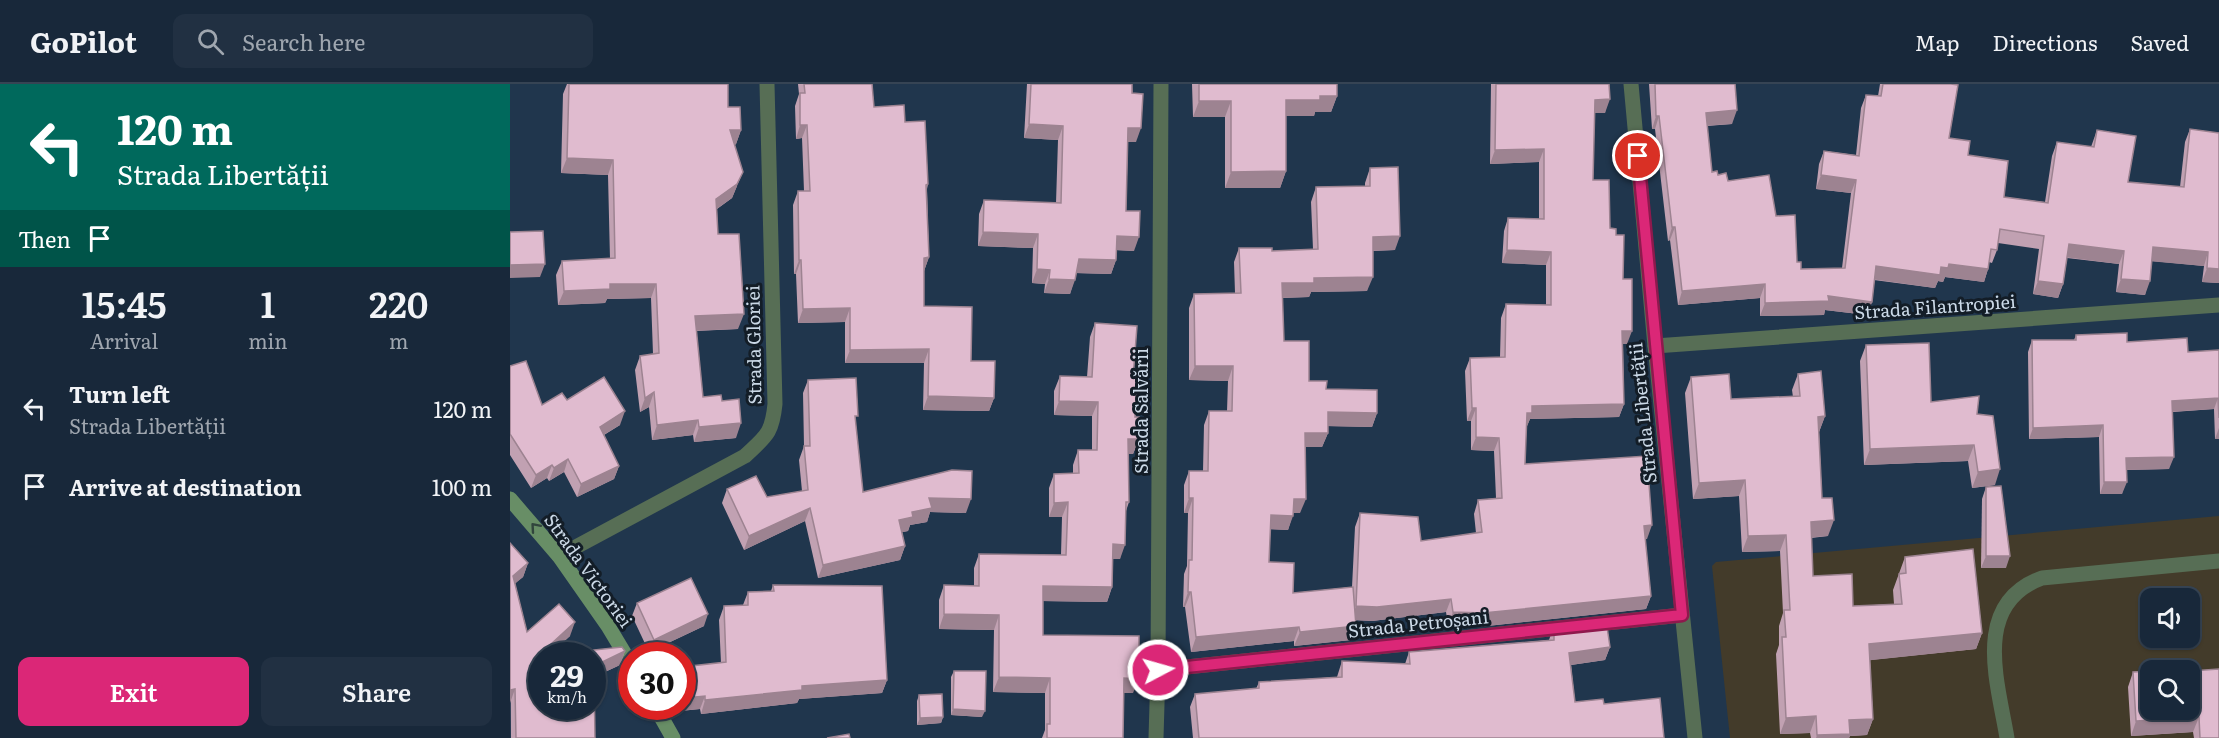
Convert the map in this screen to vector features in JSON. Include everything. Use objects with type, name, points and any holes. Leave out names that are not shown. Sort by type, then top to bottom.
[{"type":"street","name":"Strada Gloriei","points":[[559,556],[745,456],[768,435],[773,423],[775,404],[766,84]]},
{"type":"street","name":"Strada Salvării","points":[[1156,738],[1161,84]]},
{"type":"street","name":"Strada Libertății","points":[[1631,84],[1695,738]]},
{"type":"street","name":"Strada Filantropiei","points":[[1655,346],[2219,305]]},
{"type":"street","name":"Strada Victoriei","points":[[510,499],[559,556],[618,643]]},
{"type":"street","points":[[2007,738],[1993,654],[1996,627],[2004,609],[2029,582],[2042,578],[2219,561]]},
{"type":"street","name":"Strada Petroșani","points":[[1158,670],[1682,615]]},
{"type":"street","points":[[663,720],[673,738]]},
{"type":"shaded area","points":[[2219,516],[2219,738],[1730,738],[1712,566],[1716,562]]},
{"type":"building","points":[[569,84],[728,84],[728,107],[740,107],[741,130],[730,130],[743,172],[737,184],[716,199],[718,234],[739,234],[744,314],[695,316],[703,397],[721,395],[722,401],[739,399],[741,423],[699,427],[698,420],[657,425],[654,392],[645,398],[640,356],[659,353],[656,284],[610,284],[610,289],[564,291],[562,261],[615,258],[613,160],[567,158]]},
{"type":"building","points":[[804,84],[872,84],[874,107],[904,105],[905,122],[925,121],[929,257],[924,258],[924,306],[972,307],[971,361],[995,361],[994,398],[928,396],[929,349],[850,350],[850,308],[803,309],[801,260],[799,260],[798,191],[810,191],[807,125],[800,125],[800,93],[805,93]]},
{"type":"building","points":[[1031,84],[1132,84],[1132,93],[1143,94],[1141,128],[1128,128],[1126,211],[1140,211],[1139,237],[1117,236],[1116,260],[1079,259],[1075,280],[1049,279],[1050,270],[1037,269],[1038,234],[983,232],[984,200],[1061,203],[1063,126],[1029,124]]},
{"type":"building","points":[[1199,84],[1337,84],[1337,96],[1320,96],[1320,100],[1286,100],[1286,171],[1231,172],[1231,101],[1199,101]]},
{"type":"building","points":[[1496,84],[1609,84],[1610,99],[1595,100],[1593,180],[1609,180],[1610,228],[1616,229],[1616,235],[1624,235],[1623,279],[1632,279],[1632,331],[1622,331],[1624,404],[1532,406],[1532,413],[1527,413],[1525,464],[1647,456],[1652,525],[1644,526],[1651,596],[1483,613],[1453,612],[1451,599],[1377,607],[1356,606],[1360,513],[1418,517],[1421,541],[1482,532],[1478,500],[1502,498],[1499,438],[1476,437],[1476,408],[1472,408],[1470,358],[1505,357],[1506,304],[1551,305],[1551,252],[1507,250],[1508,218],[1544,219],[1544,149],[1495,150]]},
{"type":"building","points":[[1655,84],[1735,84],[1737,110],[1706,113],[1712,172],[1717,171],[1718,175],[1726,173],[1728,181],[1769,175],[1776,216],[1795,215],[1797,262],[1801,262],[1801,269],[1845,268],[1856,180],[1821,175],[1824,151],[1859,156],[1866,95],[1881,96],[1883,84],[1951,84],[1958,85],[1949,138],[1970,141],[1968,155],[2008,161],[2004,197],[2048,203],[2057,142],[2094,147],[2097,130],[2136,136],[2128,182],[2184,187],[2190,129],[2219,133],[2219,269],[2207,268],[2208,252],[2153,247],[2150,281],[2121,279],[2124,251],[2069,244],[2063,284],[2038,281],[2044,236],[2000,229],[1997,250],[1991,249],[1988,269],[1949,264],[1948,268],[1941,267],[1940,275],[1876,266],[1872,302],[1828,296],[1829,301],[1765,303],[1765,284],[1682,291],[1659,116],[1656,116]]},
{"type":"building","points":[[1398,167],[1400,236],[1373,237],[1373,277],[1314,278],[1314,283],[1282,283],[1284,341],[1309,341],[1309,381],[1327,381],[1326,389],[1377,390],[1377,413],[1328,412],[1328,433],[1305,433],[1306,499],[1294,499],[1293,516],[1271,515],[1269,562],[1294,563],[1293,593],[1353,587],[1356,626],[1300,632],[1299,627],[1196,637],[1191,592],[1188,592],[1189,560],[1192,560],[1193,498],[1189,498],[1189,471],[1208,471],[1209,411],[1232,411],[1233,366],[1195,366],[1194,294],[1241,293],[1239,248],[1272,248],[1272,251],[1318,249],[1316,187],[1370,186],[1370,168]]},
{"type":"building","points":[[543,231],[545,264],[510,265],[510,232]]},
{"type":"building","points":[[1095,323],[1137,326],[1133,378],[1137,378],[1135,417],[1139,417],[1139,439],[1128,439],[1129,502],[1126,502],[1125,545],[1113,544],[1112,587],[1043,586],[1043,635],[1139,636],[1139,679],[1124,678],[1123,738],[1047,738],[1047,724],[1050,724],[1050,678],[999,677],[999,615],[944,614],[944,585],[979,586],[979,554],[1066,555],[1068,502],[1054,503],[1054,474],[1079,473],[1078,450],[1097,450],[1098,402],[1059,401],[1060,376],[1092,377]]},
{"type":"building","points":[[2127,333],[2127,342],[2187,338],[2188,352],[2219,350],[2219,418],[2218,398],[2172,401],[2174,457],[2126,458],[2127,482],[2104,482],[2103,425],[2033,428],[2032,340],[2076,340],[2076,335]]},
{"type":"building","points":[[1929,343],[1931,402],[1979,396],[1977,414],[1993,416],[2000,469],[1978,472],[1974,445],[1870,449],[1866,345]]},
{"type":"building","points":[[526,361],[542,405],[562,393],[567,400],[604,377],[625,411],[600,427],[619,466],[581,484],[568,459],[536,475],[510,434],[510,366]]},
{"type":"building","points":[[1821,371],[1825,416],[1818,417],[1822,498],[1832,498],[1834,520],[1811,522],[1813,576],[1852,574],[1853,606],[1902,604],[1899,574],[1906,573],[1905,557],[1973,549],[1982,633],[1869,644],[1873,719],[1849,720],[1850,734],[1817,735],[1816,716],[1786,718],[1782,637],[1786,637],[1784,610],[1790,610],[1786,535],[1748,536],[1745,480],[1699,483],[1691,377],[1729,374],[1731,399],[1800,396],[1798,374]]},
{"type":"building","points":[[856,378],[858,416],[855,416],[863,492],[952,470],[972,471],[971,499],[929,498],[932,508],[912,512],[913,517],[899,520],[905,546],[823,565],[810,508],[749,536],[727,489],[756,476],[767,497],[808,490],[804,446],[810,446],[808,380]]},
{"type":"building","points":[[2001,486],[2010,556],[1986,556],[1986,487]]},
{"type":"building","points":[[510,543],[528,563],[513,576],[527,632],[559,604],[575,622],[553,642],[528,642],[528,720],[595,720],[595,738],[516,738],[515,689],[510,690]]},
{"type":"building","points":[[691,578],[708,614],[654,640],[637,603]]},
{"type":"building","points":[[773,585],[882,586],[887,680],[802,686],[802,690],[705,700],[705,696],[696,697],[696,665],[726,662],[724,606],[748,605],[748,592],[774,591]]},
{"type":"building","points":[[1606,620],[1610,647],[1569,653],[1575,702],[1603,699],[1604,704],[1660,698],[1664,738],[1199,738],[1195,694],[1259,688],[1259,682],[1342,677],[1342,661],[1410,664],[1409,652],[1554,640],[1554,625]]},
{"type":"building","points":[[618,647],[618,654],[606,660],[606,649]]},
{"type":"building","points":[[2219,669],[2219,738],[2200,738],[2200,670]]},
{"type":"building","points":[[954,671],[986,671],[985,711],[953,709]]},
{"type":"building","points":[[2133,672],[2140,672],[2140,720],[2152,720],[2136,721]]},
{"type":"building","points":[[942,694],[943,717],[920,718],[919,695]]},
{"type":"building","points":[[849,734],[850,738],[827,738]]},
{"type":"route","points":[[1158,670],[1682,615],[1638,156]]}]
